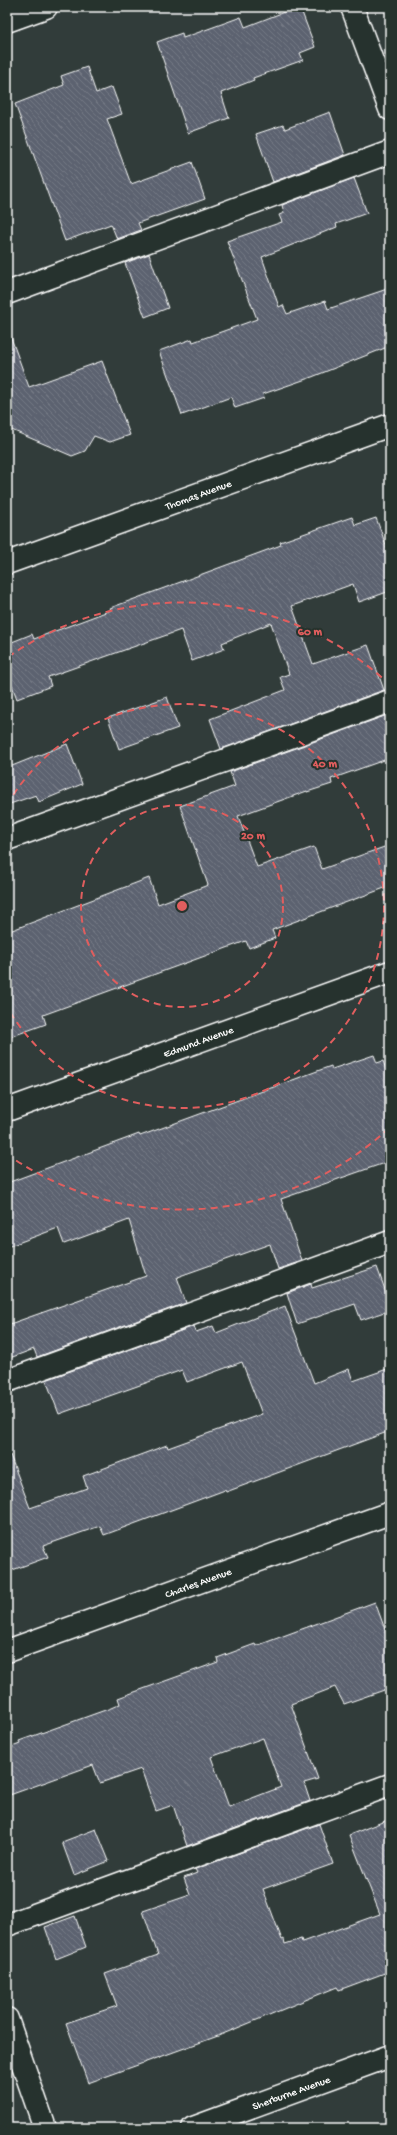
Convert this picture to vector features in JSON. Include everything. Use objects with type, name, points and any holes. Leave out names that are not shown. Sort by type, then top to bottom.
[{"type":"street","points":[[7,21],[46,7]]},
{"type":"street","points":[[352,7],[390,109]]},
{"type":"street","points":[[7,293],[390,152]]},
{"type":"street","name":"Thomas Avenue","points":[[7,563],[390,424]]},
{"type":"street","points":[[7,839],[390,701]]},
{"type":"street","name":"Edmund Avenue","points":[[7,1110],[390,972]]},
{"type":"street","points":[[7,1381],[390,1242]]},
{"type":"street","name":"Charles Avenue","points":[[7,1651],[390,1513]]},
{"type":"street","points":[[7,1925],[390,1785]]},
{"type":"street","points":[[7,2019],[45,2128]]},
{"type":"street","name":"Sherburne Avenue","points":[[192,2128],[390,2056]]},
{"type":"building","points":[[300,7],[315,47],[300,53],[303,60],[253,78],[254,80],[221,93],[229,118],[188,133],[157,42],[182,33],[183,38],[241,17],[245,27]]},
{"type":"building","points":[[87,67],[96,93],[112,87],[122,114],[107,119],[131,184],[192,162],[205,199],[138,223],[141,230],[117,239],[111,224],[65,241],[15,104],[64,85],[61,76]]},
{"type":"building","points":[[330,112],[345,155],[273,182],[256,134],[283,125],[285,129]]},
{"type":"building","points":[[354,178],[367,213],[336,224],[337,227],[262,257],[279,307],[283,305],[287,314],[325,301],[328,309],[390,288],[390,346],[312,377],[263,394],[264,398],[235,408],[231,397],[182,415],[159,351],[192,339],[193,342],[257,319],[227,241],[282,222],[279,215],[284,213],[282,205]]},
{"type":"building","points":[[149,254],[168,308],[145,317],[125,263]]},
{"type":"building","points":[[10,335],[29,387],[102,361],[130,435],[110,442],[94,436],[85,451],[72,456],[7,428],[7,336]]},
{"type":"building","points":[[352,517],[355,525],[376,518],[390,556],[390,591],[359,602],[353,584],[292,606],[313,664],[368,645],[384,690],[221,749],[210,719],[285,690],[280,677],[289,674],[271,623],[222,643],[224,649],[192,661],[181,630],[48,677],[51,686],[17,699],[7,672],[7,644],[32,634],[34,639],[111,610],[110,608],[281,545],[280,542]]},
{"type":"building","points":[[167,697],[178,728],[119,749],[108,718]]},
{"type":"building","points":[[390,714],[390,758],[331,779],[332,784],[307,791],[238,816],[257,867],[314,847],[322,869],[390,845],[390,886],[272,930],[275,938],[249,948],[246,941],[43,1015],[46,1024],[7,1038],[7,932],[149,878],[158,904],[208,885],[180,806],[235,786],[230,772]]},
{"type":"building","points":[[67,744],[82,784],[39,802],[36,795],[7,805],[7,768]]},
{"type":"building","points":[[374,1055],[377,1063],[383,1061],[390,1081],[390,1161],[281,1199],[302,1261],[278,1269],[270,1244],[177,1277],[186,1303],[37,1357],[34,1349],[7,1359],[7,1325],[146,1276],[129,1220],[64,1244],[58,1228],[7,1247],[7,1183],[139,1134],[140,1136],[331,1066],[332,1069]]},
{"type":"building","points":[[377,1267],[390,1304],[390,1310],[361,1320],[355,1304],[297,1324],[287,1293],[311,1284],[312,1288]]},
{"type":"building","points":[[285,1306],[314,1383],[349,1369],[353,1381],[390,1368],[390,1431],[226,1492],[225,1490],[104,1535],[100,1526],[43,1546],[48,1557],[7,1572],[7,1456],[10,1455],[30,1508],[87,1488],[83,1476],[167,1445],[168,1448],[262,1414],[242,1362],[187,1382],[182,1370],[59,1414],[46,1380],[194,1326],[196,1332],[213,1326],[216,1333]]},
{"type":"building","points":[[375,1602],[390,1643],[390,1688],[344,1704],[335,1687],[291,1704],[318,1779],[304,1783],[310,1801],[187,1846],[173,1805],[156,1811],[141,1769],[100,1783],[93,1765],[7,1796],[7,1749],[20,1744],[19,1741],[111,1708],[120,1704],[118,1698],[218,1662],[217,1658],[255,1644],[256,1646]],"holes":[[[263,1738],[281,1787],[229,1807],[211,1757]]]},
{"type":"building","points":[[390,1819],[390,1971],[339,1990],[337,1987],[218,2036],[88,2083],[66,2023],[117,2006],[105,1974],[158,1955],[143,1911],[190,1895],[184,1878],[197,1873],[195,1869],[319,1824],[333,1864],[263,1889],[282,1940],[284,1939],[285,1944],[301,1939],[302,1942],[380,1914],[349,1835]]},
{"type":"building","points":[[96,1829],[109,1861],[74,1875],[62,1842]]},
{"type":"building","points":[[75,1916],[86,1947],[56,1959],[45,1927]]}]
